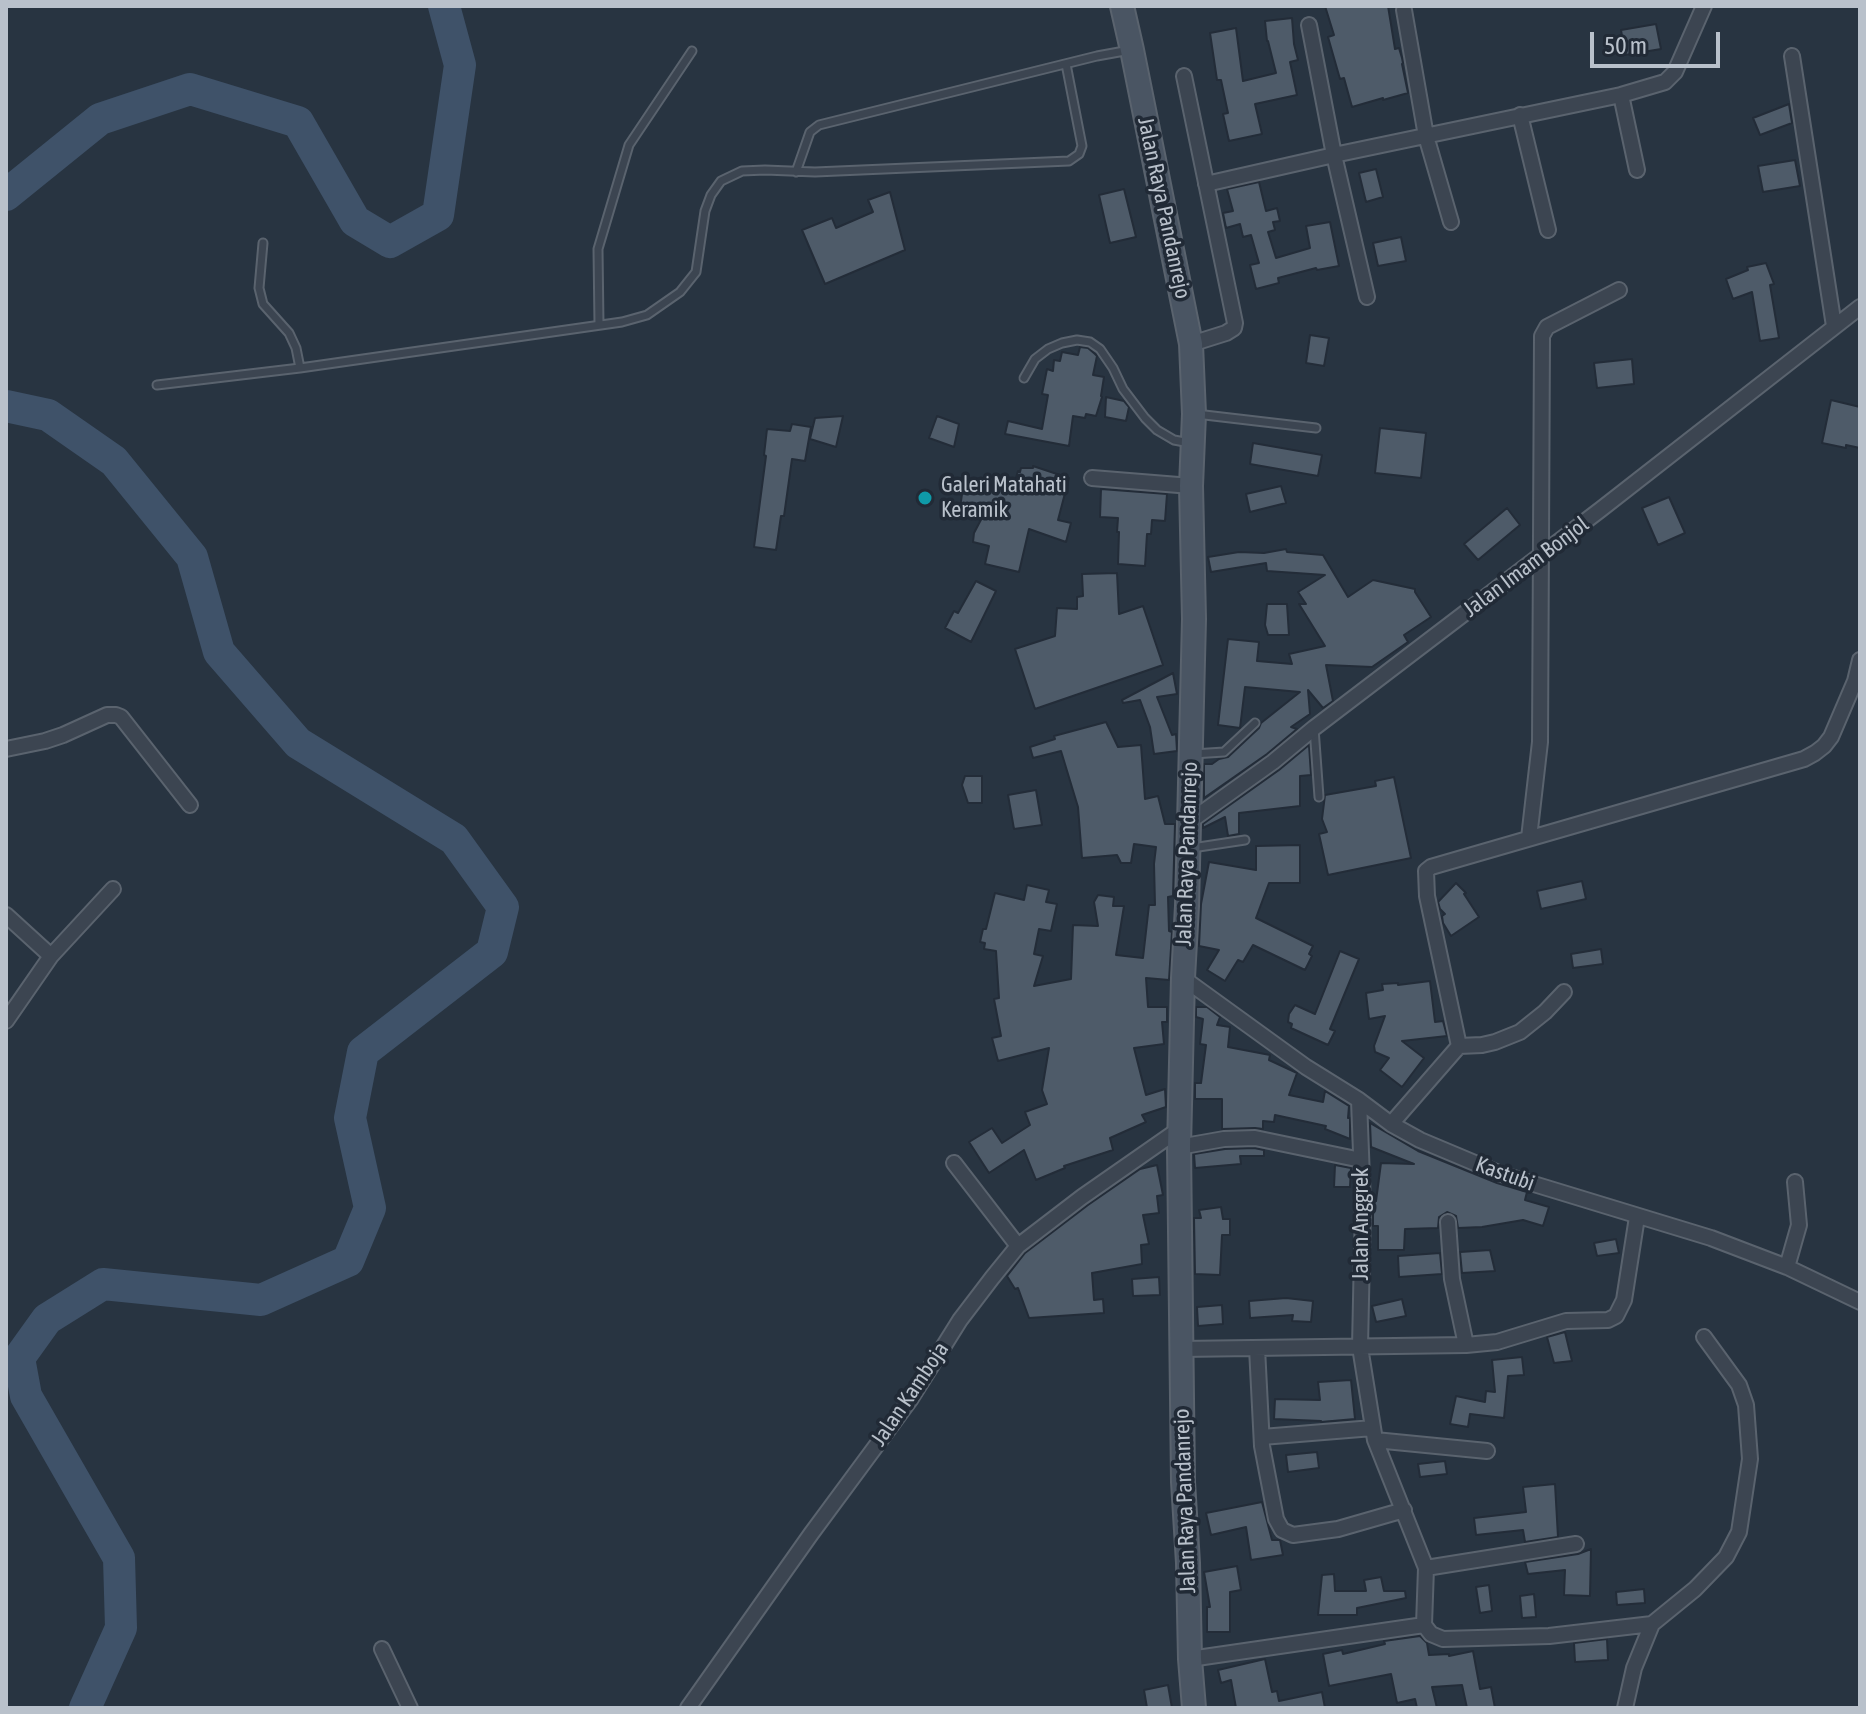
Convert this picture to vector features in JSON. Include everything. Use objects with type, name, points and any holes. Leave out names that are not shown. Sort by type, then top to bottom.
[{"type":"main road","name":"Jalan Raya Pandanrejo","points":[[1122,6],[1191,344],[1194,414],[1191,486],[1194,619],[1180,1138],[1181,1349],[1194,1708]]},
{"type":"street","points":[[1206,184],[1621,95],[1665,82],[1671,78],[1704,6]]},
{"type":"street","points":[[1404,10],[1426,136],[1451,222]]},
{"type":"street","points":[[1309,25],[1334,155],[1367,297]]},
{"type":"street","points":[[1792,56],[1834,326]]},
{"type":"street","points":[[1184,76],[1235,323],[1234,328],[1226,333],[1191,344]]},
{"type":"street","points":[[1621,95],[1637,170]]},
{"type":"street","points":[[1520,115],[1548,230]]},
{"type":"street","points":[[1529,838],[1540,742],[1542,336],[1547,327],[1619,290]]},
{"type":"street","name":"Jalan Imam Bonjol","points":[[1189,822],[1273,762],[1860,307]]},
{"type":"street","points":[[1092,478],[1191,486]]},
{"type":"street","points":[[1459,1046],[1427,896],[1426,871],[1431,867],[1804,759],[1824,746],[1831,737],[1855,681],[1860,660]]},
{"type":"street","points":[[6,749],[45,741],[107,715],[116,715],[121,717],[190,805]]},
{"type":"street","points":[[6,1021],[51,956],[113,889]]},
{"type":"street","points":[[6,915],[51,956]]},
{"type":"street","name":"Kastubi","points":[[1183,978],[1306,1067],[1420,1140],[1501,1174],[1711,1238],[1787,1267],[1860,1302]]},
{"type":"street","points":[[1391,1124],[1459,1046],[1482,1045],[1520,1032],[1564,992]]},
{"type":"street","name":"Jalan Anggrek","points":[[1359,1100],[1363,1205],[1360,1347],[1374,1434],[1426,1568]]},
{"type":"street","points":[[1180,1138],[1255,1138],[1361,1160]]},
{"type":"street","name":"Jalan Kamboja","points":[[688,1708],[910,1400],[960,1320],[1018,1246],[1082,1197],[1180,1138]]},
{"type":"street","points":[[954,1163],[1018,1246]]},
{"type":"street","points":[[1787,1267],[1799,1225],[1795,1182]]},
{"type":"street","points":[[1181,1349],[1466,1345],[1497,1342],[1566,1321],[1608,1320],[1616,1316],[1624,1300],[1637,1217]]},
{"type":"street","points":[[1448,1222],[1452,1279],[1466,1345]]},
{"type":"street","points":[[1625,1708],[1634,1668],[1652,1624],[1695,1589],[1726,1557],[1739,1532],[1750,1459],[1746,1405],[1739,1385],[1704,1337]]},
{"type":"street","points":[[1257,1348],[1262,1446],[1276,1519],[1282,1530],[1293,1535],[1351,1526],[1404,1510]]},
{"type":"street","points":[[1262,1437],[1374,1434],[1487,1451]]},
{"type":"street","points":[[1576,1544],[1426,1568],[1424,1625],[1431,1634],[1443,1639],[1549,1636],[1652,1624]]},
{"type":"street","points":[[1190,1659],[1424,1625]]},
{"type":"street","points":[[382,1649],[410,1708]]},
{"type":"lane","points":[[796,172],[810,132],[819,125],[1132,50]]},
{"type":"lane","points":[[599,324],[598,249],[629,145],[692,51]]},
{"type":"lane","points":[[157,385],[300,368],[627,321],[647,315],[680,292],[696,272],[705,211],[711,195],[721,181],[742,171],[796,172],[1069,161],[1079,154],[1082,146],[1066,64]]},
{"type":"lane","points":[[263,243],[259,288],[263,304],[289,333],[300,368]]},
{"type":"lane","points":[[1024,378],[1035,359],[1048,349],[1077,340],[1090,342],[1100,349],[1132,403],[1157,430],[1174,440],[1193,444]]},
{"type":"lane","points":[[1194,414],[1316,428]]},
{"type":"lane","points":[[1190,754],[1224,752],[1255,723]]},
{"type":"lane","points":[[1314,728],[1319,797]]},
{"type":"lane","points":[[1188,849],[1245,840]]},
{"type":"building","points":[[1325,6],[1388,6],[1395,49],[1399,48],[1402,58],[1408,93],[1352,107],[1328,37],[1334,35]]},
{"type":"building","points":[[1292,18],[1298,60],[1290,62],[1297,95],[1255,104],[1262,134],[1229,141],[1223,114],[1228,113],[1221,80],[1217,80],[1210,33],[1236,28],[1243,81],[1276,73],[1265,21]]},
{"type":"building","points":[[1656,24],[1661,49],[1625,55],[1621,30]]},
{"type":"building","points":[[1789,104],[1792,123],[1760,135],[1753,118]]},
{"type":"building","points":[[1795,160],[1800,186],[1763,192],[1758,166]]},
{"type":"building","points":[[1376,169],[1383,197],[1366,202],[1359,173]]},
{"type":"building","points":[[1259,182],[1266,211],[1277,208],[1280,221],[1273,222],[1275,230],[1268,232],[1276,258],[1310,248],[1306,226],[1330,222],[1339,266],[1316,268],[1278,278],[1279,283],[1256,289],[1250,265],[1259,263],[1251,235],[1243,237],[1240,224],[1226,228],[1223,213],[1233,211],[1227,189]]},
{"type":"building","points":[[1124,189],[1136,237],[1110,243],[1099,195]]},
{"type":"building","points":[[890,192],[905,250],[825,284],[802,230],[832,218],[836,228],[873,212],[868,200]]},
{"type":"building","points":[[1401,237],[1406,261],[1378,266],[1373,243]]},
{"type":"building","points":[[1766,263],[1774,284],[1770,285],[1779,338],[1760,341],[1752,292],[1733,299],[1726,279],[1748,270],[1747,267]]},
{"type":"building","points":[[1310,335],[1329,338],[1324,366],[1306,363]]},
{"type":"building","points":[[1080,347],[1088,348],[1097,356],[1093,375],[1104,377],[1096,416],[1073,416],[1069,446],[1005,434],[1008,421],[1042,429],[1048,395],[1042,394],[1047,369],[1053,371],[1054,360],[1060,361],[1062,352],[1078,355]]},
{"type":"building","points":[[1632,359],[1634,384],[1597,388],[1594,363]]},
{"type":"building","points":[[1106,397],[1124,401],[1129,407],[1126,421],[1105,417]]},
{"type":"building","points":[[1831,400],[1860,407],[1860,448],[1822,443]]},
{"type":"building","points":[[843,416],[836,447],[810,439],[815,418]]},
{"type":"building","points":[[937,416],[959,424],[954,447],[929,438]]},
{"type":"building","points":[[792,424],[811,427],[805,461],[792,459],[776,550],[754,547],[767,429],[790,431]]},
{"type":"building","points":[[1380,428],[1426,433],[1421,478],[1375,473]]},
{"type":"building","points":[[1253,443],[1322,455],[1318,476],[1250,464]]},
{"type":"building","points":[[1033,466],[1069,478],[1058,520],[1071,523],[1066,542],[1029,529],[1019,572],[985,564],[989,546],[973,542],[974,533],[985,512],[960,508],[964,480],[985,484],[986,477],[1015,481],[1021,468]]},
{"type":"building","points":[[1281,486],[1286,503],[1250,512],[1246,494]]},
{"type":"building","points":[[1101,489],[1167,494],[1165,521],[1152,520],[1151,534],[1147,534],[1145,566],[1118,564],[1118,518],[1100,517]]},
{"type":"building","points":[[1669,497],[1685,533],[1658,545],[1642,508]]},
{"type":"building","points":[[1507,508],[1520,525],[1478,560],[1464,544]]},
{"type":"building","points":[[1286,549],[1287,552],[1323,555],[1348,597],[1373,580],[1415,589],[1431,617],[1404,635],[1408,642],[1372,667],[1326,665],[1333,701],[1323,708],[1308,690],[1310,714],[1291,727],[1297,729],[1204,798],[1204,764],[1228,757],[1261,723],[1300,692],[1245,687],[1240,728],[1218,725],[1228,639],[1259,642],[1257,661],[1292,664],[1289,654],[1325,646],[1299,604],[1306,604],[1298,592],[1325,575],[1267,571],[1266,563],[1211,572],[1208,557]]},
{"type":"building","points":[[1117,573],[1119,614],[1143,606],[1163,665],[1035,709],[1015,649],[1055,636],[1057,608],[1077,609],[1077,597],[1083,596],[1082,574]]},
{"type":"building","points":[[976,581],[996,591],[971,642],[945,628],[954,611],[958,613]]},
{"type":"building","points":[[1267,604],[1287,604],[1289,635],[1268,635],[1265,625]]},
{"type":"building","points":[[1173,673],[1177,694],[1157,697],[1172,735],[1176,734],[1177,751],[1154,754],[1150,727],[1140,700],[1123,703],[1122,700]]},
{"type":"building","points":[[1106,722],[1118,747],[1141,745],[1145,799],[1158,796],[1165,824],[1175,824],[1173,896],[1168,897],[1169,931],[1172,932],[1169,980],[1146,978],[1148,1007],[1167,1007],[1167,1022],[1162,1022],[1164,1044],[1134,1048],[1146,1095],[1165,1089],[1166,1107],[1142,1115],[1146,1122],[1110,1138],[1113,1150],[1064,1166],[1036,1180],[1024,1150],[989,1173],[969,1142],[992,1128],[1002,1143],[1030,1125],[1025,1112],[1047,1104],[1042,1090],[1049,1048],[998,1061],[992,1038],[1001,1036],[994,999],[999,998],[996,951],[984,949],[985,943],[980,942],[995,893],[1024,900],[1027,885],[1049,890],[1046,902],[1057,904],[1051,931],[1039,929],[1034,954],[1043,956],[1034,986],[1071,979],[1073,925],[1098,926],[1094,902],[1098,895],[1114,897],[1113,906],[1124,906],[1116,955],[1143,958],[1149,905],[1155,905],[1156,847],[1134,844],[1131,863],[1121,863],[1117,855],[1082,858],[1078,807],[1061,751],[1033,758],[1030,747],[1055,739],[1054,736]]},
{"type":"building","points":[[1309,745],[1311,775],[1300,776],[1300,806],[1239,813],[1239,834],[1228,836],[1225,817],[1203,828],[1203,824]]},
{"type":"building","points":[[965,776],[982,776],[982,803],[968,803],[962,785]]},
{"type":"building","points":[[1394,777],[1411,858],[1328,875],[1319,834],[1327,832],[1322,819],[1325,795],[1376,786],[1375,781]]},
{"type":"building","points":[[1036,790],[1042,825],[1014,829],[1008,795]]},
{"type":"building","points":[[1300,845],[1300,883],[1269,883],[1256,918],[1313,946],[1305,970],[1253,945],[1243,962],[1238,960],[1225,981],[1207,970],[1219,950],[1199,946],[1201,904],[1209,862],[1256,870],[1256,846]]},
{"type":"building","points":[[1582,881],[1586,899],[1541,909],[1537,891]]},
{"type":"building","points":[[1456,883],[1466,893],[1479,917],[1451,936],[1443,923],[1442,916],[1445,914],[1438,902]]},
{"type":"building","points":[[1601,949],[1603,964],[1573,968],[1571,954]]},
{"type":"building","points":[[1340,951],[1359,959],[1330,1029],[1335,1031],[1328,1045],[1291,1028],[1289,1014],[1295,1005],[1315,1014]]},
{"type":"building","points":[[1430,981],[1435,1022],[1443,1021],[1447,1036],[1402,1041],[1424,1058],[1402,1087],[1380,1070],[1389,1058],[1375,1052],[1374,1046],[1385,1016],[1369,1019],[1366,993],[1383,990],[1382,984]]},
{"type":"building","points":[[1196,1007],[1207,1007],[1220,1017],[1217,1025],[1230,1027],[1228,1047],[1270,1055],[1269,1060],[1297,1073],[1289,1095],[1323,1102],[1325,1091],[1349,1106],[1350,1139],[1325,1129],[1326,1126],[1275,1115],[1274,1122],[1263,1121],[1263,1129],[1222,1129],[1222,1099],[1195,1099],[1195,1083],[1201,1083],[1206,1045],[1200,1044],[1203,1019],[1196,1017]]},
{"type":"building","points":[[1370,1123],[1418,1151],[1527,1192],[1525,1200],[1549,1207],[1543,1226],[1523,1220],[1458,1228],[1456,1216],[1447,1212],[1439,1217],[1438,1228],[1405,1229],[1404,1250],[1378,1250],[1378,1226],[1373,1226],[1373,1201],[1376,1201],[1381,1163],[1414,1164],[1371,1147]]},
{"type":"building","points":[[1254,1148],[1264,1150],[1264,1156],[1240,1156],[1241,1164],[1195,1168],[1194,1154]]},
{"type":"building","points":[[1157,1165],[1163,1195],[1157,1196],[1159,1213],[1143,1215],[1149,1244],[1141,1245],[1142,1264],[1092,1273],[1094,1300],[1103,1299],[1104,1313],[1029,1318],[1018,1288],[1015,1289],[1007,1276],[1025,1253],[1140,1169]]},
{"type":"building","points":[[1335,1165],[1351,1168],[1350,1187],[1334,1187]]},
{"type":"building","points":[[1221,1207],[1223,1219],[1230,1219],[1230,1235],[1222,1235],[1220,1275],[1195,1274],[1194,1218],[1201,1218],[1199,1210]]},
{"type":"building","points":[[1616,1239],[1619,1253],[1597,1256],[1594,1243]]},
{"type":"building","points":[[1490,1250],[1495,1271],[1462,1273],[1460,1252]]},
{"type":"building","points":[[1440,1253],[1442,1274],[1399,1277],[1398,1256]]},
{"type":"building","points":[[1159,1277],[1160,1295],[1133,1296],[1132,1279]]},
{"type":"building","points":[[1286,1298],[1313,1301],[1311,1322],[1292,1321],[1293,1315],[1250,1318],[1249,1301]]},
{"type":"building","points":[[1402,1299],[1406,1316],[1376,1322],[1372,1306]]},
{"type":"building","points":[[1222,1305],[1223,1324],[1198,1326],[1197,1307]]},
{"type":"building","points":[[1565,1332],[1572,1361],[1554,1363],[1547,1337]]},
{"type":"building","points":[[1522,1357],[1524,1375],[1508,1376],[1504,1418],[1470,1414],[1468,1427],[1450,1424],[1456,1396],[1485,1402],[1486,1391],[1495,1392],[1492,1360]]},
{"type":"building","points":[[1351,1380],[1355,1419],[1321,1422],[1274,1419],[1275,1399],[1320,1400],[1318,1382]]},
{"type":"building","points":[[1317,1452],[1319,1468],[1288,1472],[1286,1455]]},
{"type":"building","points":[[1445,1461],[1447,1474],[1420,1477],[1418,1464]]},
{"type":"building","points":[[1555,1484],[1558,1537],[1525,1542],[1523,1530],[1476,1535],[1474,1518],[1526,1512],[1523,1487]]},
{"type":"building","points":[[1262,1502],[1272,1540],[1280,1540],[1283,1555],[1251,1560],[1246,1527],[1211,1535],[1206,1513]]},
{"type":"building","points":[[1591,1549],[1590,1596],[1564,1595],[1565,1570],[1528,1574],[1525,1562]]},
{"type":"building","points":[[1237,1566],[1241,1590],[1230,1592],[1230,1632],[1207,1632],[1207,1607],[1210,1607],[1204,1572]]},
{"type":"building","points":[[1334,1574],[1335,1591],[1366,1591],[1364,1580],[1381,1577],[1384,1591],[1405,1591],[1406,1598],[1357,1608],[1357,1615],[1318,1615],[1322,1575]]},
{"type":"building","points":[[1489,1585],[1492,1611],[1480,1613],[1476,1587]]},
{"type":"building","points":[[1644,1589],[1645,1603],[1617,1605],[1616,1592]]},
{"type":"building","points":[[1534,1594],[1536,1617],[1522,1618],[1520,1596]]},
{"type":"building","points":[[1420,1636],[1427,1643],[1429,1655],[1449,1656],[1473,1651],[1480,1689],[1491,1687],[1495,1708],[1467,1708],[1462,1685],[1432,1687],[1437,1708],[1417,1708],[1415,1699],[1397,1703],[1391,1674],[1329,1686],[1323,1654],[1342,1650],[1343,1654],[1385,1644],[1384,1641]]},
{"type":"building","points":[[1607,1639],[1608,1660],[1575,1662],[1574,1643]]},
{"type":"building","points":[[1265,1659],[1272,1692],[1277,1691],[1279,1701],[1322,1692],[1325,1708],[1236,1708],[1231,1680],[1221,1683],[1218,1670]]},
{"type":"building","points":[[1168,1685],[1172,1708],[1147,1708],[1144,1690]]},
{"type":"waterway","points":[[6,195],[100,119],[190,89],[298,122],[355,221],[390,242],[438,215],[460,65],[444,6]]},
{"type":"waterway","points":[[6,406],[48,415],[114,461],[192,557],[219,652],[298,743],[454,839],[503,907],[492,952],[363,1052],[350,1118],[370,1208],[348,1261],[261,1300],[103,1284],[47,1319],[19,1358],[26,1396],[119,1558],[121,1628],[85,1708]]},
{"type":"place","name":"Galeri Matahati Keramik","points":[[925,498]]}]
